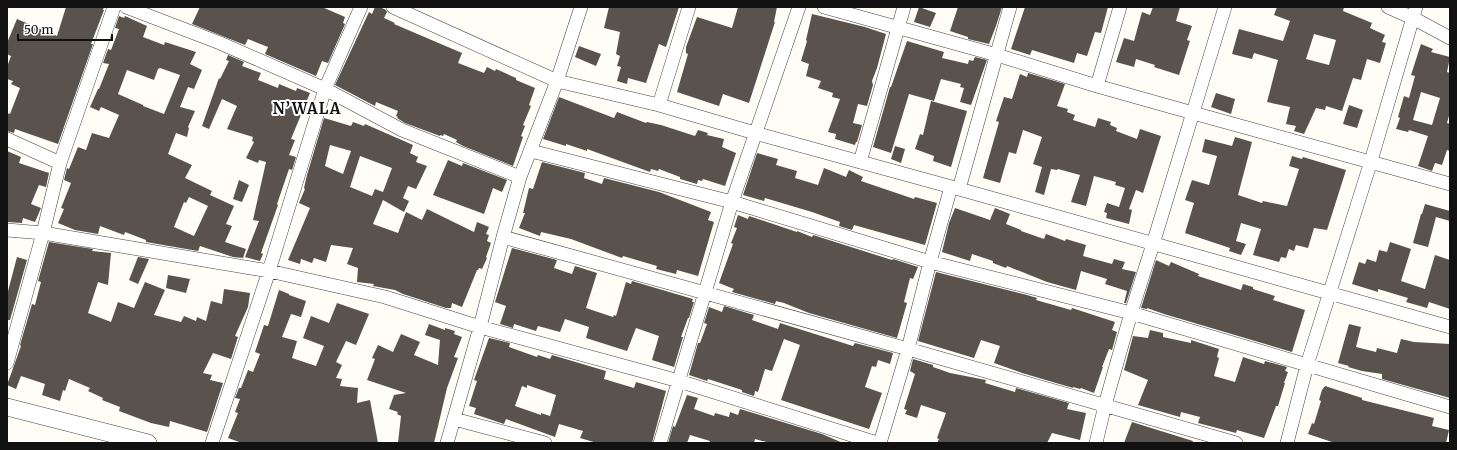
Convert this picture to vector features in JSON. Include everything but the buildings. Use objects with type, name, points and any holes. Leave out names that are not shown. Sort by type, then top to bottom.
[{"type":"street","points":[[7,363],[43,233],[60,163],[114,7]]},
{"type":"street","points":[[126,7],[220,43],[325,89],[402,130],[520,177]]},
{"type":"street","points":[[212,443],[269,271],[325,89],[361,7]]},
{"type":"street","points":[[393,7],[557,81],[659,105],[1450,327]]},
{"type":"street","points":[[447,443],[520,177],[557,81],[581,7]]},
{"type":"street","points":[[659,105],[689,7]]},
{"type":"street","points":[[660,443],[732,202],[799,7]]},
{"type":"street","points":[[824,7],[997,55],[1097,86],[1450,184]]},
{"type":"street","points":[[860,162],[904,7]]},
{"type":"street","points":[[7,230],[43,233],[269,271],[385,297],[480,327],[678,381],[879,443],[908,349],[930,262],[997,55],[1010,7]]},
{"type":"street","points":[[1097,86],[1120,7]]},
{"type":"street","points":[[1096,443],[1131,313],[1225,7]]},
{"type":"street","points":[[1388,7],[1414,12],[1450,38]]},
{"type":"street","points":[[1287,443],[1307,365],[1330,294],[1414,12]]},
{"type":"street","points":[[7,139],[60,163]]},
{"type":"street","points":[[531,151],[732,202],[930,262],[1131,313],[1450,407]]},
{"type":"street","points":[[503,237],[908,349],[1236,443]]},
{"type":"street","points":[[7,407],[148,443]]},
{"type":"street","points":[[454,419],[545,443]]},
{"type":"district","name":"N’WALA","points":[[307,108]]}]
